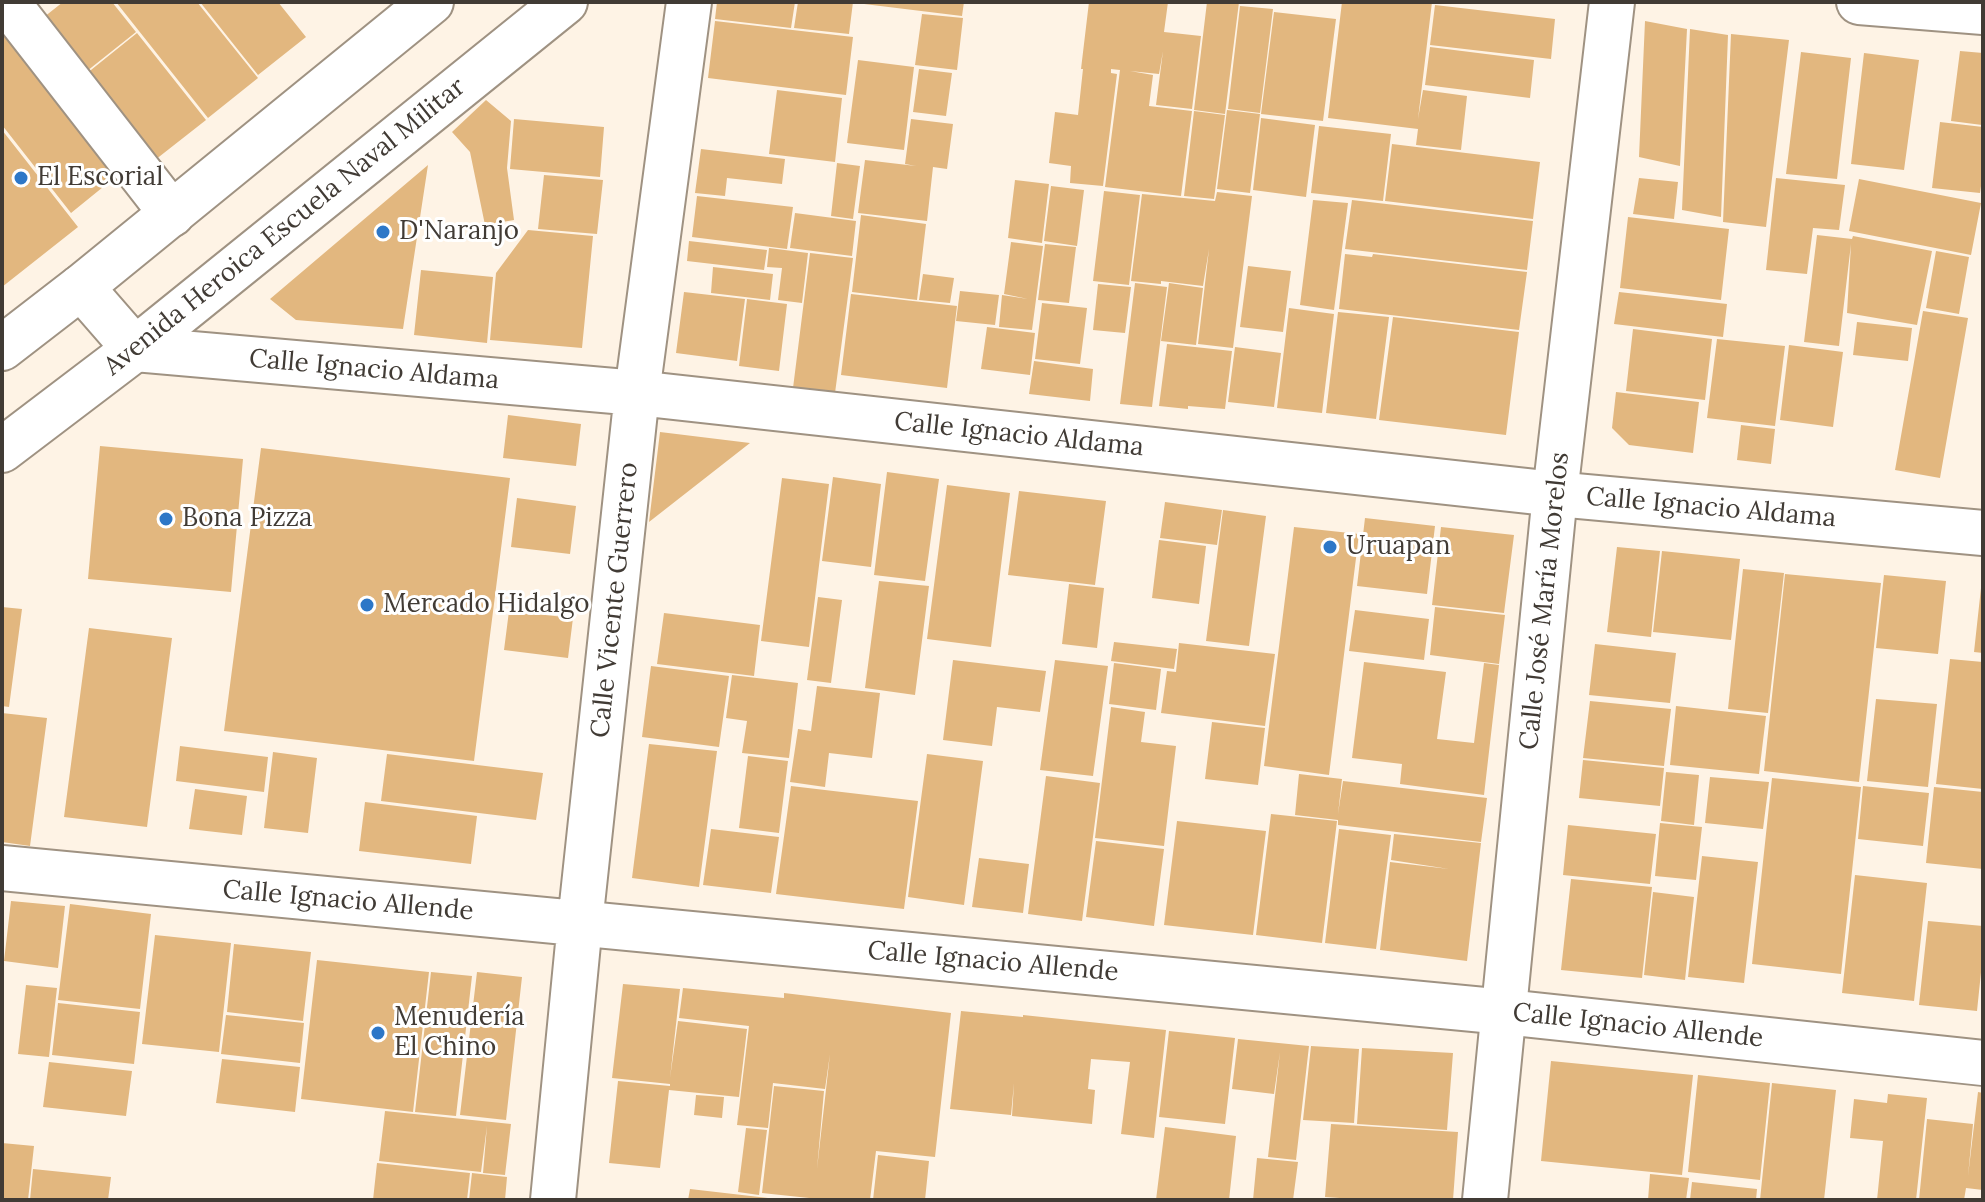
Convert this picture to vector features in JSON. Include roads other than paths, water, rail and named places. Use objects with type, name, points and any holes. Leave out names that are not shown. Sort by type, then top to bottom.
[{"type":"street","points":[[7,2],[172,214]]},
{"type":"street","points":[[2,348],[172,214],[431,2]]},
{"type":"street","name":"Avenida Heroica Escuela Naval Militar","points":[[2,450],[135,349],[565,2]]},
{"type":"street","name":"Calle Vicente Guerrero","points":[[553,1200],[637,393],[689,2]]},
{"type":"street","name":"Calle José María Morelos","points":[[1485,1200],[1555,494],[1612,2]]},
{"type":"street","points":[[1859,2],[1983,12]]},
{"type":"street","points":[[81,287],[135,349]]},
{"type":"street","name":"Calle Ignacio Aldama","points":[[135,349],[637,393],[1555,494],[1983,533]]},
{"type":"street","name":"Calle Ignacio Allende","points":[[2,868],[1505,1012],[1983,1063]]},
{"type":"place","name":"El Escorial","points":[[21,178]]},
{"type":"place","name":"D'Naranjo","points":[[383,232]]},
{"type":"place","name":"Bona Pizza","points":[[166,519]]},
{"type":"place","name":"Uruapan","points":[[1330,547]]},
{"type":"place","name":"Mercado Hidalgo","points":[[367,605]]},
{"type":"place","name":"Menudería El Chino","points":[[378,1033]]}]
